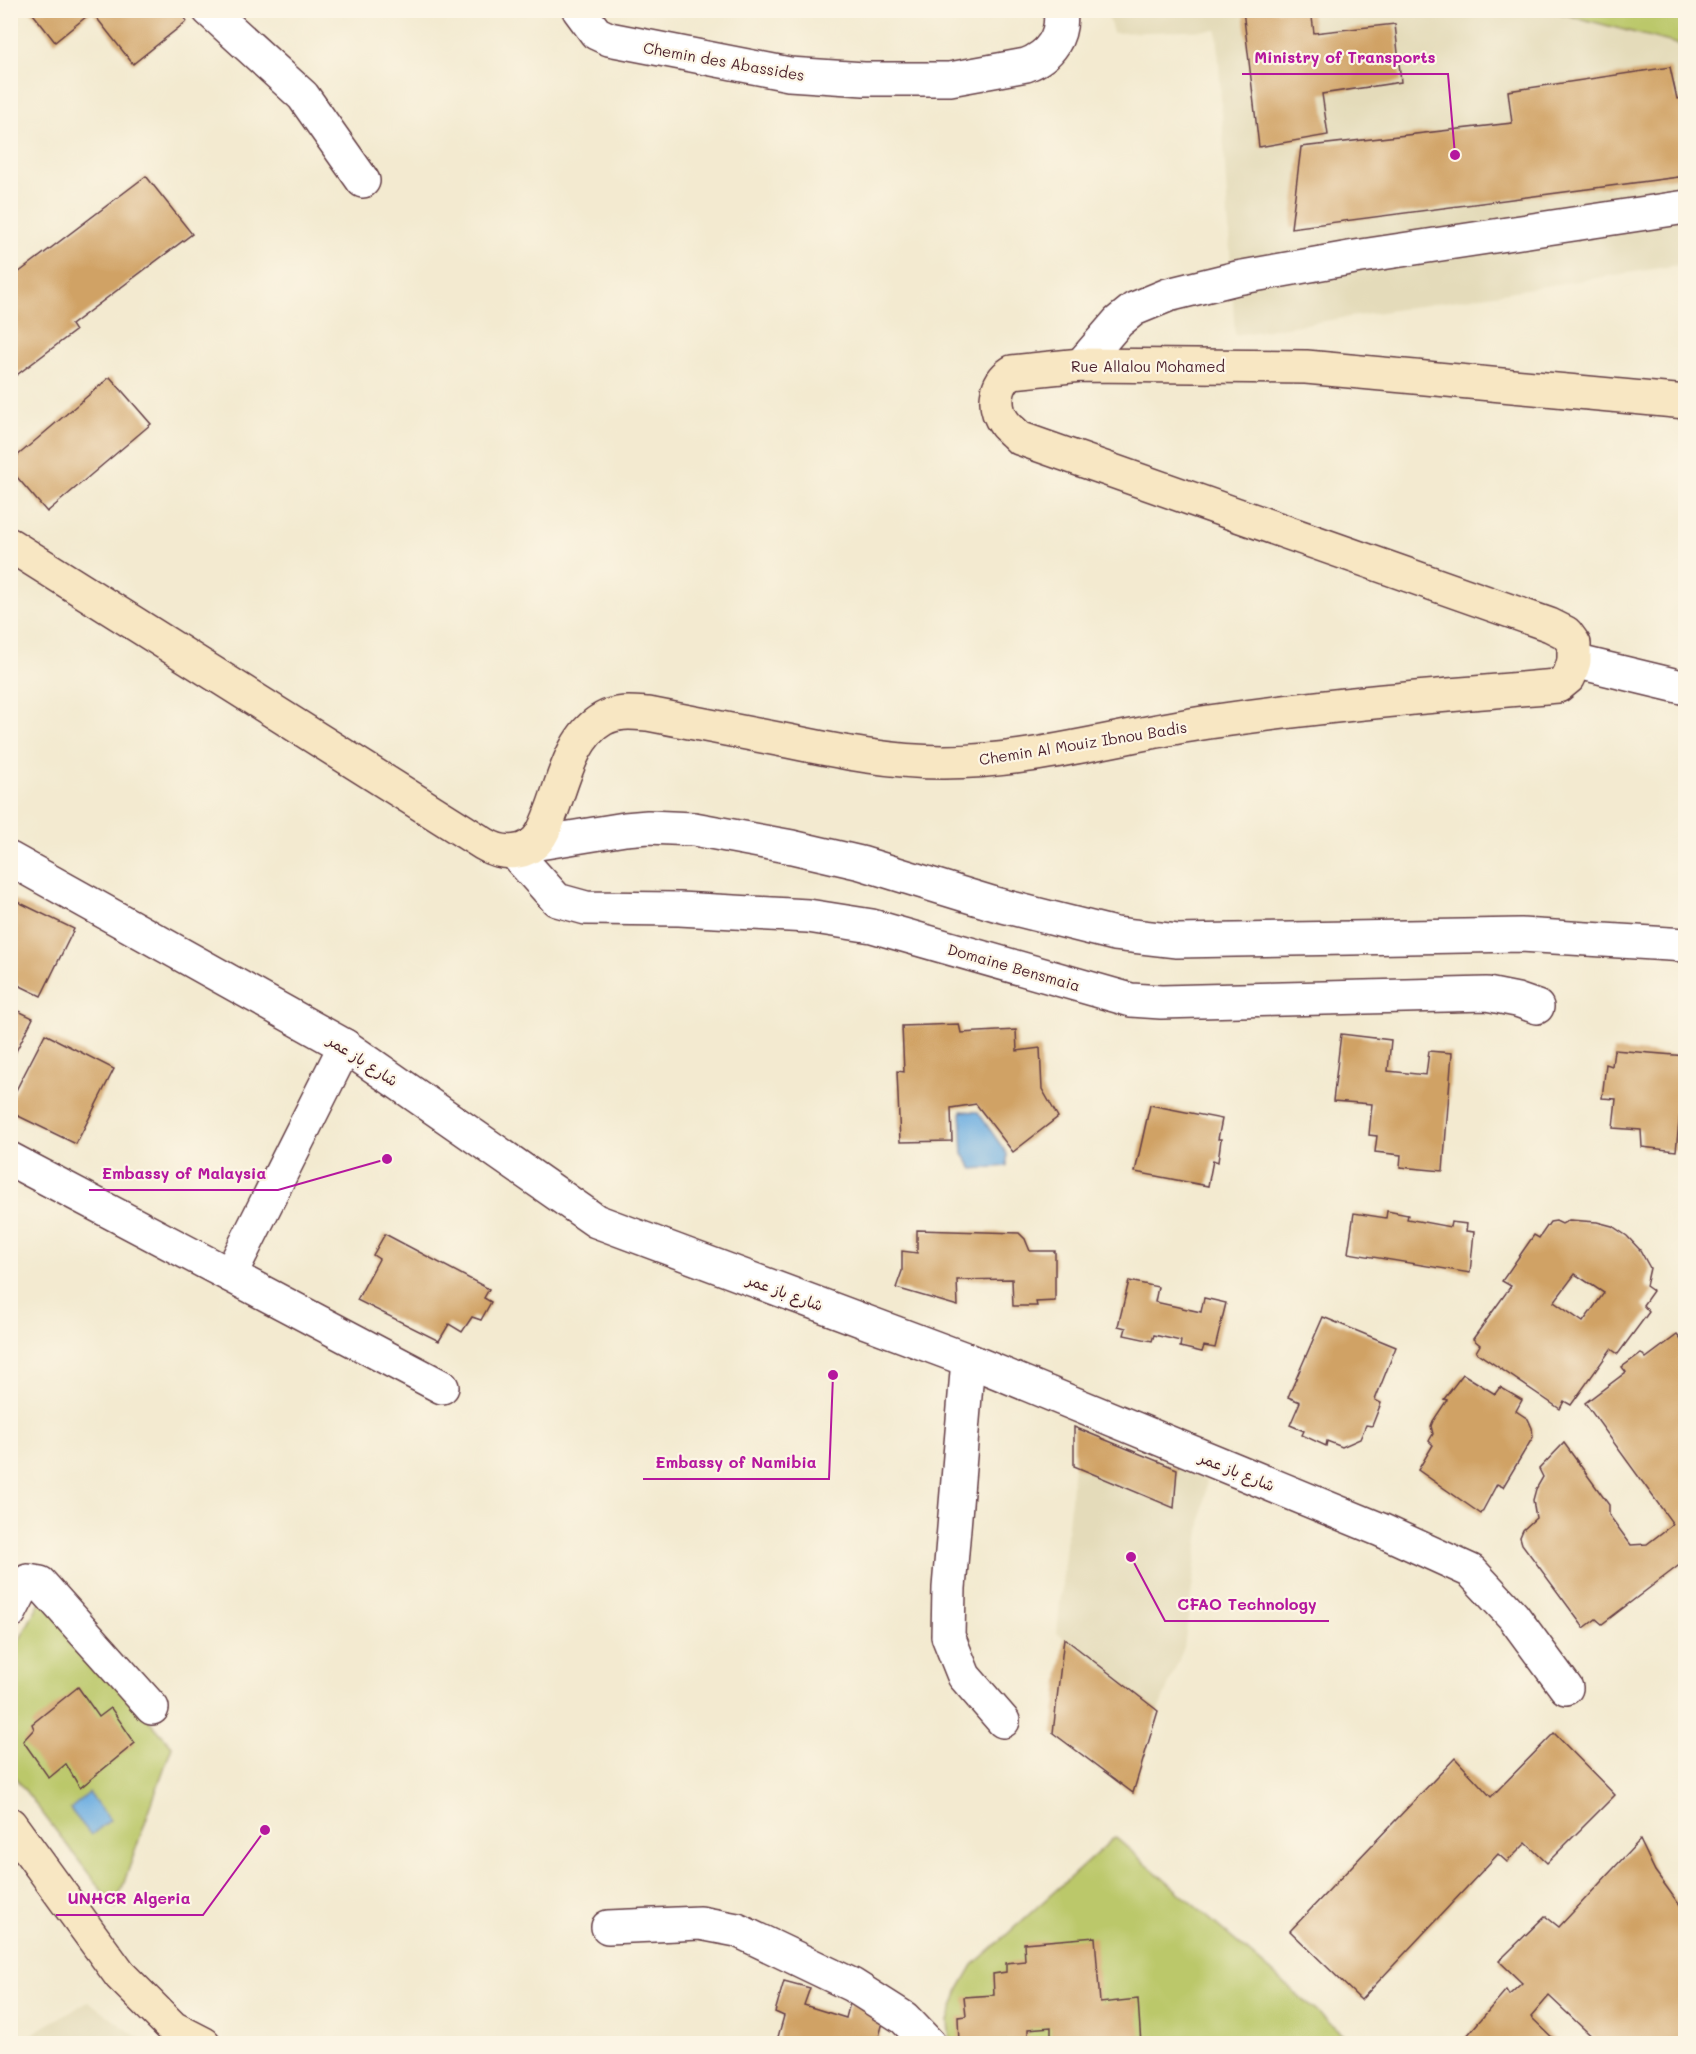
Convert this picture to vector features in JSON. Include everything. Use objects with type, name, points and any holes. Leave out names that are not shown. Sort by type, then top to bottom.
[{"type":"street","points":[[209,10],[303,96],[363,181]]},
{"type":"street","name":"Chemin des Abassides","points":[[579,10],[596,33],[609,39],[789,75],[864,79],[950,79],[1037,61],[1053,45],[1058,35],[1060,10]]},
{"type":"street","points":[[1081,365],[1118,322],[1134,309],[1168,295],[1237,278],[1355,257],[1686,207]]},
{"type":"street","name":"Rue Allalou Mohamed","points":[[1574,661],[1574,644],[1566,633],[1550,625],[1019,438],[1004,423],[998,409],[997,390],[1004,378],[1012,372],[1081,365],[1305,367],[1686,402]]},
{"type":"street","points":[[10,545],[493,850],[524,848],[625,829],[648,827],[694,829],[792,847],[861,863],[995,904],[1115,934],[1177,941],[1521,935],[1686,945]]},
{"type":"street","points":[[1574,661],[1686,688]]},
{"type":"street","name":"Chemin Al Mouiz Ibnou Badis","points":[[524,848],[541,836],[575,751],[586,732],[604,718],[626,712],[648,714],[858,755],[944,762],[988,760],[1219,721],[1391,699],[1558,686],[1569,677],[1574,661]]},
{"type":"street","name":"Domaine Bensmaia","points":[[524,848],[557,900],[586,908],[679,909],[808,916],[872,926],[1131,1000],[1161,1002],[1486,994],[1517,1000],[1537,1007]]},
{"type":"street","name":"شارع باز عمر","points":[[10,859],[345,1046],[596,1221],[968,1360],[1381,1530],[1471,1571],[1513,1616],[1566,1688]]},
{"type":"street","points":[[230,1275],[345,1046]]},
{"type":"street","points":[[10,1159],[442,1387]]},
{"type":"street","points":[[968,1360],[949,1588],[948,1636],[964,1676],[1003,1721]]},
{"type":"street","points":[[10,1612],[28,1581],[40,1583],[152,1708]]},
{"type":"street","points":[[13,1832],[120,1975],[173,2028],[204,2043]]},
{"type":"street","points":[[608,1927],[700,1923],[737,1929],[852,1985],[904,2018],[930,2043]]},
{"type":"shaded area","points":[[1107,11],[1552,11],[1685,46],[1685,264],[1235,335],[1217,30],[1113,33]]},
{"type":"shaded area","points":[[1074,1427],[1207,1480],[1184,1647],[1158,1711],[1133,1793],[1053,1733],[1064,1638],[1057,1633],[1074,1466]]},
{"type":"shaded area","points":[[88,2001],[145,2043],[22,2043],[37,2031]]},
{"type":"green space","points":[[1552,11],[1685,11],[1685,46]]},
{"type":"green space","points":[[41,1600],[172,1746],[115,1908],[11,1772],[11,1656]]},
{"type":"green space","points":[[1115,1837],[1353,2043],[950,2043],[948,2021],[959,1989],[973,1965]]},
{"type":"water","points":[[961,1111],[978,1112],[1007,1154],[1007,1166],[973,1169],[963,1154]]},
{"type":"water","points":[[89,1793],[110,1820],[91,1835],[70,1809]]},
{"type":"building","points":[[30,10],[179,10],[187,21],[133,64],[92,12],[55,42]]},
{"type":"building","points":[[1243,10],[1311,10],[1314,33],[1395,24],[1401,82],[1322,94],[1328,135],[1259,147]]},
{"type":"building","points":[[1670,67],[1677,99],[1686,98],[1686,176],[1291,228],[1301,147],[1512,123],[1508,91]]},
{"type":"building","points":[[146,176],[192,234],[71,325],[75,331],[10,380],[10,279]]},
{"type":"building","points":[[110,377],[151,424],[47,512],[10,469],[10,462]]},
{"type":"building","points":[[10,898],[74,929],[41,996],[10,981]]},
{"type":"building","points":[[10,1007],[33,1018],[10,1063]]},
{"type":"building","points":[[959,1024],[961,1033],[1016,1030],[1017,1051],[1040,1048],[1042,1089],[1058,1117],[1013,1152],[976,1104],[951,1108],[952,1141],[900,1142],[897,1071],[904,1072],[902,1026]]},
{"type":"building","points":[[45,1034],[114,1069],[76,1144],[10,1112],[10,1102]]},
{"type":"building","points":[[1341,1034],[1391,1040],[1388,1071],[1426,1075],[1429,1051],[1452,1053],[1443,1171],[1400,1167],[1401,1155],[1375,1152],[1377,1136],[1369,1135],[1372,1104],[1333,1101]]},
{"type":"building","points":[[1614,1050],[1686,1056],[1676,1151],[1642,1147],[1641,1130],[1613,1128],[1616,1099],[1602,1098],[1606,1064],[1612,1066]]},
{"type":"building","points":[[1150,1105],[1222,1119],[1218,1139],[1221,1139],[1218,1162],[1213,1160],[1208,1186],[1135,1172]]},
{"type":"building","points":[[1387,1211],[1408,1215],[1407,1219],[1450,1227],[1451,1222],[1467,1224],[1466,1231],[1474,1232],[1470,1273],[1348,1253],[1354,1213],[1386,1218]]},
{"type":"building","points":[[1569,1220],[1597,1222],[1612,1226],[1627,1236],[1640,1250],[1650,1268],[1646,1286],[1653,1291],[1643,1305],[1649,1312],[1618,1354],[1611,1349],[1571,1405],[1564,1401],[1560,1409],[1476,1352],[1480,1345],[1473,1339],[1511,1286],[1502,1281],[1534,1235],[1539,1238],[1550,1222],[1556,1221],[1562,1224]],"holes":[[[1575,1274],[1604,1293],[1583,1322],[1554,1302]]]},
{"type":"building","points":[[917,1230],[1019,1233],[1025,1239],[1030,1251],[1055,1251],[1055,1301],[1036,1302],[1037,1306],[1013,1306],[1012,1279],[957,1280],[958,1306],[896,1288],[902,1271],[902,1251],[917,1253]]},
{"type":"building","points":[[385,1234],[489,1289],[484,1298],[491,1302],[481,1320],[472,1317],[462,1332],[449,1324],[439,1341],[357,1300],[379,1259],[373,1255]]},
{"type":"building","points":[[1129,1281],[1158,1287],[1155,1302],[1201,1312],[1204,1298],[1226,1303],[1215,1348],[1204,1346],[1202,1352],[1180,1347],[1181,1341],[1154,1335],[1152,1341],[1124,1335],[1126,1328],[1118,1326]]},
{"type":"building","points":[[1323,1317],[1396,1347],[1375,1400],[1381,1403],[1372,1426],[1366,1425],[1360,1439],[1342,1447],[1327,1441],[1326,1446],[1302,1435],[1304,1431],[1290,1425],[1300,1402],[1288,1397]]},
{"type":"building","points":[[1677,1335],[1686,1346],[1686,1560],[1602,1624],[1596,1619],[1584,1628],[1522,1544],[1520,1537],[1523,1530],[1536,1518],[1533,1500],[1543,1477],[1539,1469],[1564,1443],[1609,1505],[1609,1515],[1631,1545],[1647,1544],[1673,1524],[1585,1403],[1626,1372],[1622,1367],[1641,1353],[1646,1358]]},
{"type":"building","points":[[1463,1374],[1495,1394],[1500,1387],[1522,1400],[1516,1411],[1528,1419],[1532,1428],[1533,1437],[1503,1487],[1497,1484],[1481,1514],[1418,1470],[1433,1445],[1429,1441],[1433,1434],[1431,1426],[1433,1421],[1447,1400],[1444,1399]]},
{"type":"building","points":[[1074,1427],[1177,1469],[1174,1508],[1074,1466]]},
{"type":"building","points":[[1064,1638],[1158,1711],[1133,1793],[1053,1733]]},
{"type":"building","points":[[78,1687],[99,1717],[111,1708],[135,1743],[80,1788],[66,1764],[49,1778],[23,1741],[34,1729],[32,1724]]},
{"type":"building","points":[[1554,1733],[1615,1795],[1547,1863],[1526,1843],[1507,1862],[1498,1854],[1361,2000],[1290,1931],[1455,1758],[1491,1797]]},
{"type":"building","points":[[1640,1840],[1655,1871],[1686,1914],[1686,2044],[1600,2044],[1549,1996],[1531,2017],[1559,2044],[1460,2044],[1506,1990],[1509,1995],[1522,1983],[1499,1961],[1545,1916],[1559,1927]]},
{"type":"building","points":[[1095,1937],[1100,2003],[1138,1999],[1141,2044],[1051,2044],[1051,2027],[1028,2029],[1028,2039],[959,2044],[958,2017],[966,2016],[964,1997],[994,1995],[993,1974],[1006,1972],[1006,1963],[1025,1961],[1024,1943]]},
{"type":"building","points":[[784,1981],[810,1988],[804,2005],[846,2018],[850,2003],[885,2015],[877,2044],[776,2044],[784,2016],[775,2012]]},
{"type":"place","name":"Ministry of Transports","points":[[1455,155]]},
{"type":"place","name":"Embassy of Malaysia","points":[[387,1159]]},
{"type":"place","name":"Embassy of Namibia","points":[[833,1375]]},
{"type":"place","name":"CFAO Technology","points":[[1131,1557]]},
{"type":"place","name":"UNHCR Algeria","points":[[265,1830]]}]
